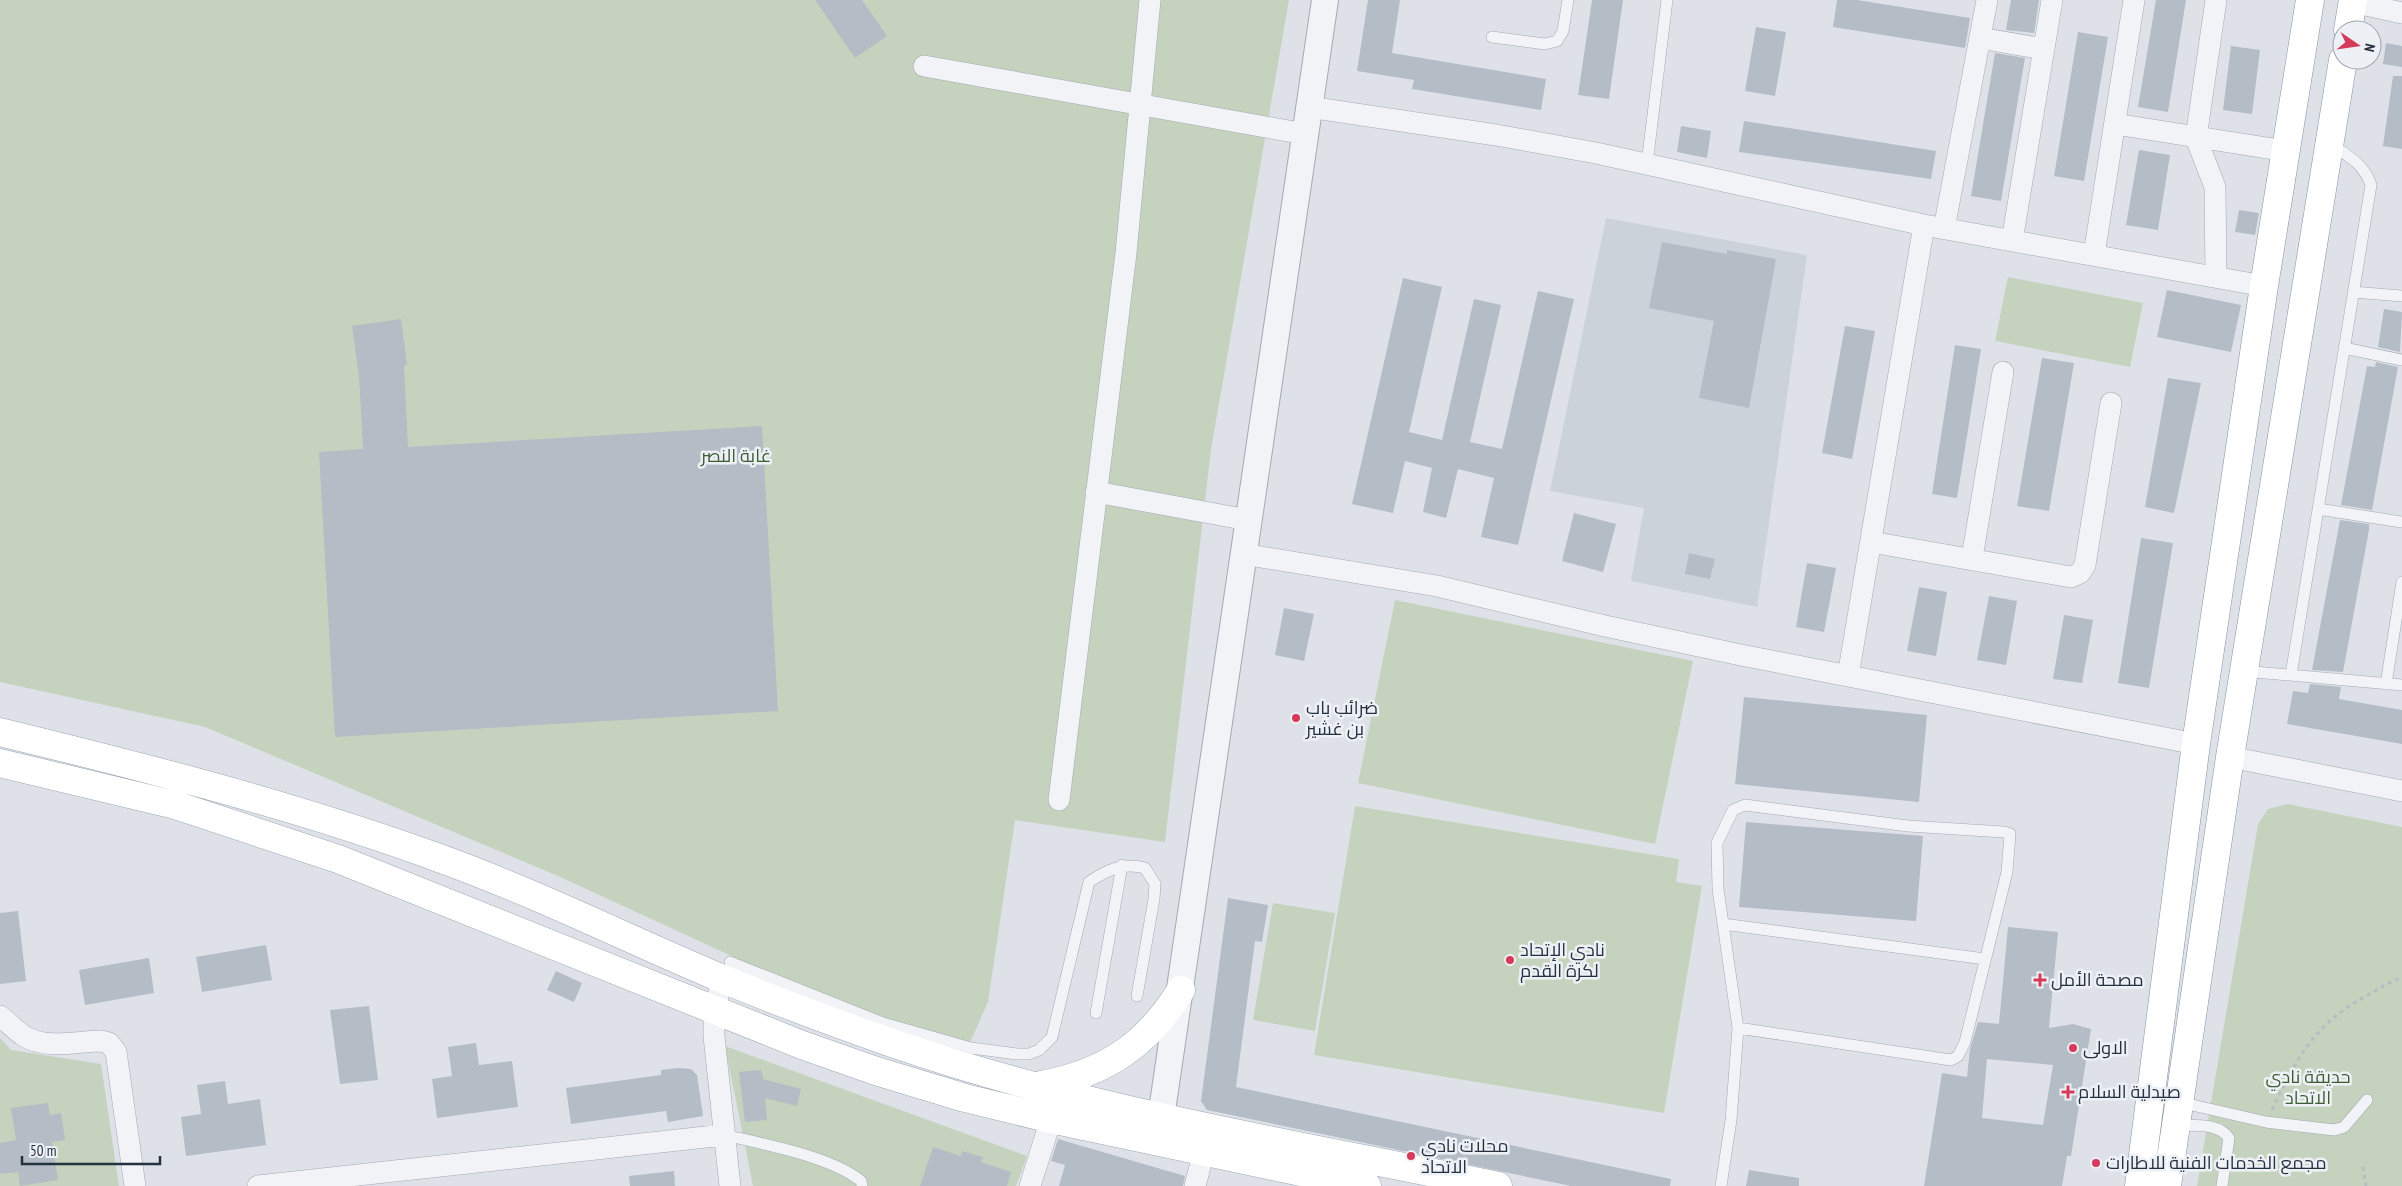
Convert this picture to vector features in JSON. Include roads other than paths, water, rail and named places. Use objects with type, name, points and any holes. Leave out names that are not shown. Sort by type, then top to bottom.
[{"type":"main road","points":[[2139,1186],[2196,744],[2264,286],[2310,0]]},
{"type":"main road","points":[[2349,20],[2352,1]]},
{"type":"main road","points":[[2167,1186],[2230,757],[2341,70]]},
{"type":"main road","points":[[0,732],[186,778],[259,799],[440,858],[726,971],[892,1043],[1034,1087],[1159,1129],[1204,1151],[1334,1183],[1367,1186]]},
{"type":"main road","points":[[0,763],[175,805],[303,846],[426,893],[714,1010],[876,1071],[965,1098],[1051,1119],[1159,1129],[1498,1186]]},
{"type":"main road","points":[[175,805],[186,778]]},
{"type":"main road","points":[[426,893],[440,858]]},
{"type":"main road","points":[[1034,1087],[1086,1074],[1124,1054],[1151,1032],[1168,1012],[1181,990]]},
{"type":"street","points":[[1059,800],[1126,253],[1150,0]]},
{"type":"street","points":[[1159,1129],[1181,990],[1325,0]]},
{"type":"street","points":[[1848,676],[1872,542],[1934,227],[1980,38],[1987,0]]},
{"type":"street","points":[[2012,241],[2052,0]]},
{"type":"street","points":[[2216,0],[2196,138],[2215,187],[2216,277]]},
{"type":"street","points":[[2094,256],[2115,124],[2129,1]]},
{"type":"street","points":[[2352,1],[2402,13]]},
{"type":"street","points":[[1980,38],[2044,49]]},
{"type":"street","points":[[924,66],[1305,134]]},
{"type":"street","points":[[1310,107],[1496,135],[1647,164],[1934,227],[2264,286]]},
{"type":"street","points":[[2115,124],[2286,151]]},
{"type":"street","points":[[1972,558],[2003,372]]},
{"type":"street","points":[[1872,542],[1972,558],[2071,577],[2080,573],[2085,565],[2111,403]]},
{"type":"street","points":[[1096,492],[1248,520]]},
{"type":"street","points":[[1243,554],[1437,586],[1614,628],[2196,744]]},
{"type":"street","points":[[2230,757],[2402,791]]},
{"type":"street","points":[[726,971],[714,1010],[714,1036],[730,1186]]},
{"type":"street","points":[[0,1016],[24,1036],[38,1042],[102,1041],[109,1043],[116,1052],[135,1186]]},
{"type":"street","points":[[1030,1186],[1051,1119]]},
{"type":"street","points":[[258,1186],[724,1135]]},
{"type":"street","points":[[1195,1186],[1204,1151]]},
{"type":"lane","points":[[1492,37],[1545,44],[1557,41],[1562,31],[1568,0]]},
{"type":"lane","points":[[1647,164],[1667,0]]},
{"type":"lane","points":[[2291,675],[2371,185],[2367,174],[2356,160],[2329,143]]},
{"type":"lane","points":[[2353,292],[2402,296]]},
{"type":"lane","points":[[2344,348],[2402,360]]},
{"type":"lane","points":[[2318,509],[2402,522]]},
{"type":"lane","points":[[2386,684],[2402,582]]},
{"type":"lane","points":[[2244,671],[2402,686]]},
{"type":"lane","points":[[1721,1186],[1731,1120],[1738,1028],[1718,889],[1716,843],[1733,810],[1745,806],[1908,826],[2004,832],[2010,834],[2011,844],[2007,872],[1965,1042],[1958,1056],[1951,1060],[1738,1028]]},
{"type":"lane","points":[[726,971],[883,1023],[971,1048],[1029,1054],[1039,1050],[1052,1037],[1089,882],[1101,874],[1122,866],[1134,865],[1145,868],[1154,884],[1154,899],[1138,996]]},
{"type":"lane","points":[[1096,1013],[1122,866]]},
{"type":"lane","points":[[1723,924],[1985,959]]},
{"type":"lane","points":[[2177,1113],[2334,1130],[2344,1127],[2367,1100]]},
{"type":"lane","points":[[2177,1113],[2224,1131],[2229,1138],[2222,1186]]},
{"type":"lane","points":[[724,1135],[792,1151],[825,1163],[853,1174],[861,1181],[862,1186]]},
{"type":"place","name":"ضرائب باب بن غشير","points":[[1296,718]]},
{"type":"place","name":"نادي الإتحاد لكرة القدم","points":[[1510,960]]},
{"type":"place","name":"مصحة الأمل","points":[[2040,980]]},
{"type":"place","name":"الاولى","points":[[2073,1048]]},
{"type":"place","name":"صيدلية السلام","points":[[2068,1092]]},
{"type":"place","name":"محلات نادي الاتحاد","points":[[1411,1156]]},
{"type":"place","name":"مجمع الخدمات الفنية للاطارات","points":[[2096,1163]]},
{"type":"park label","name":"غابة النصر","points":[[736,456]]},
{"type":"park label","name":"حديقة نادي الاتحاد","points":[[2308,1087]]}]
